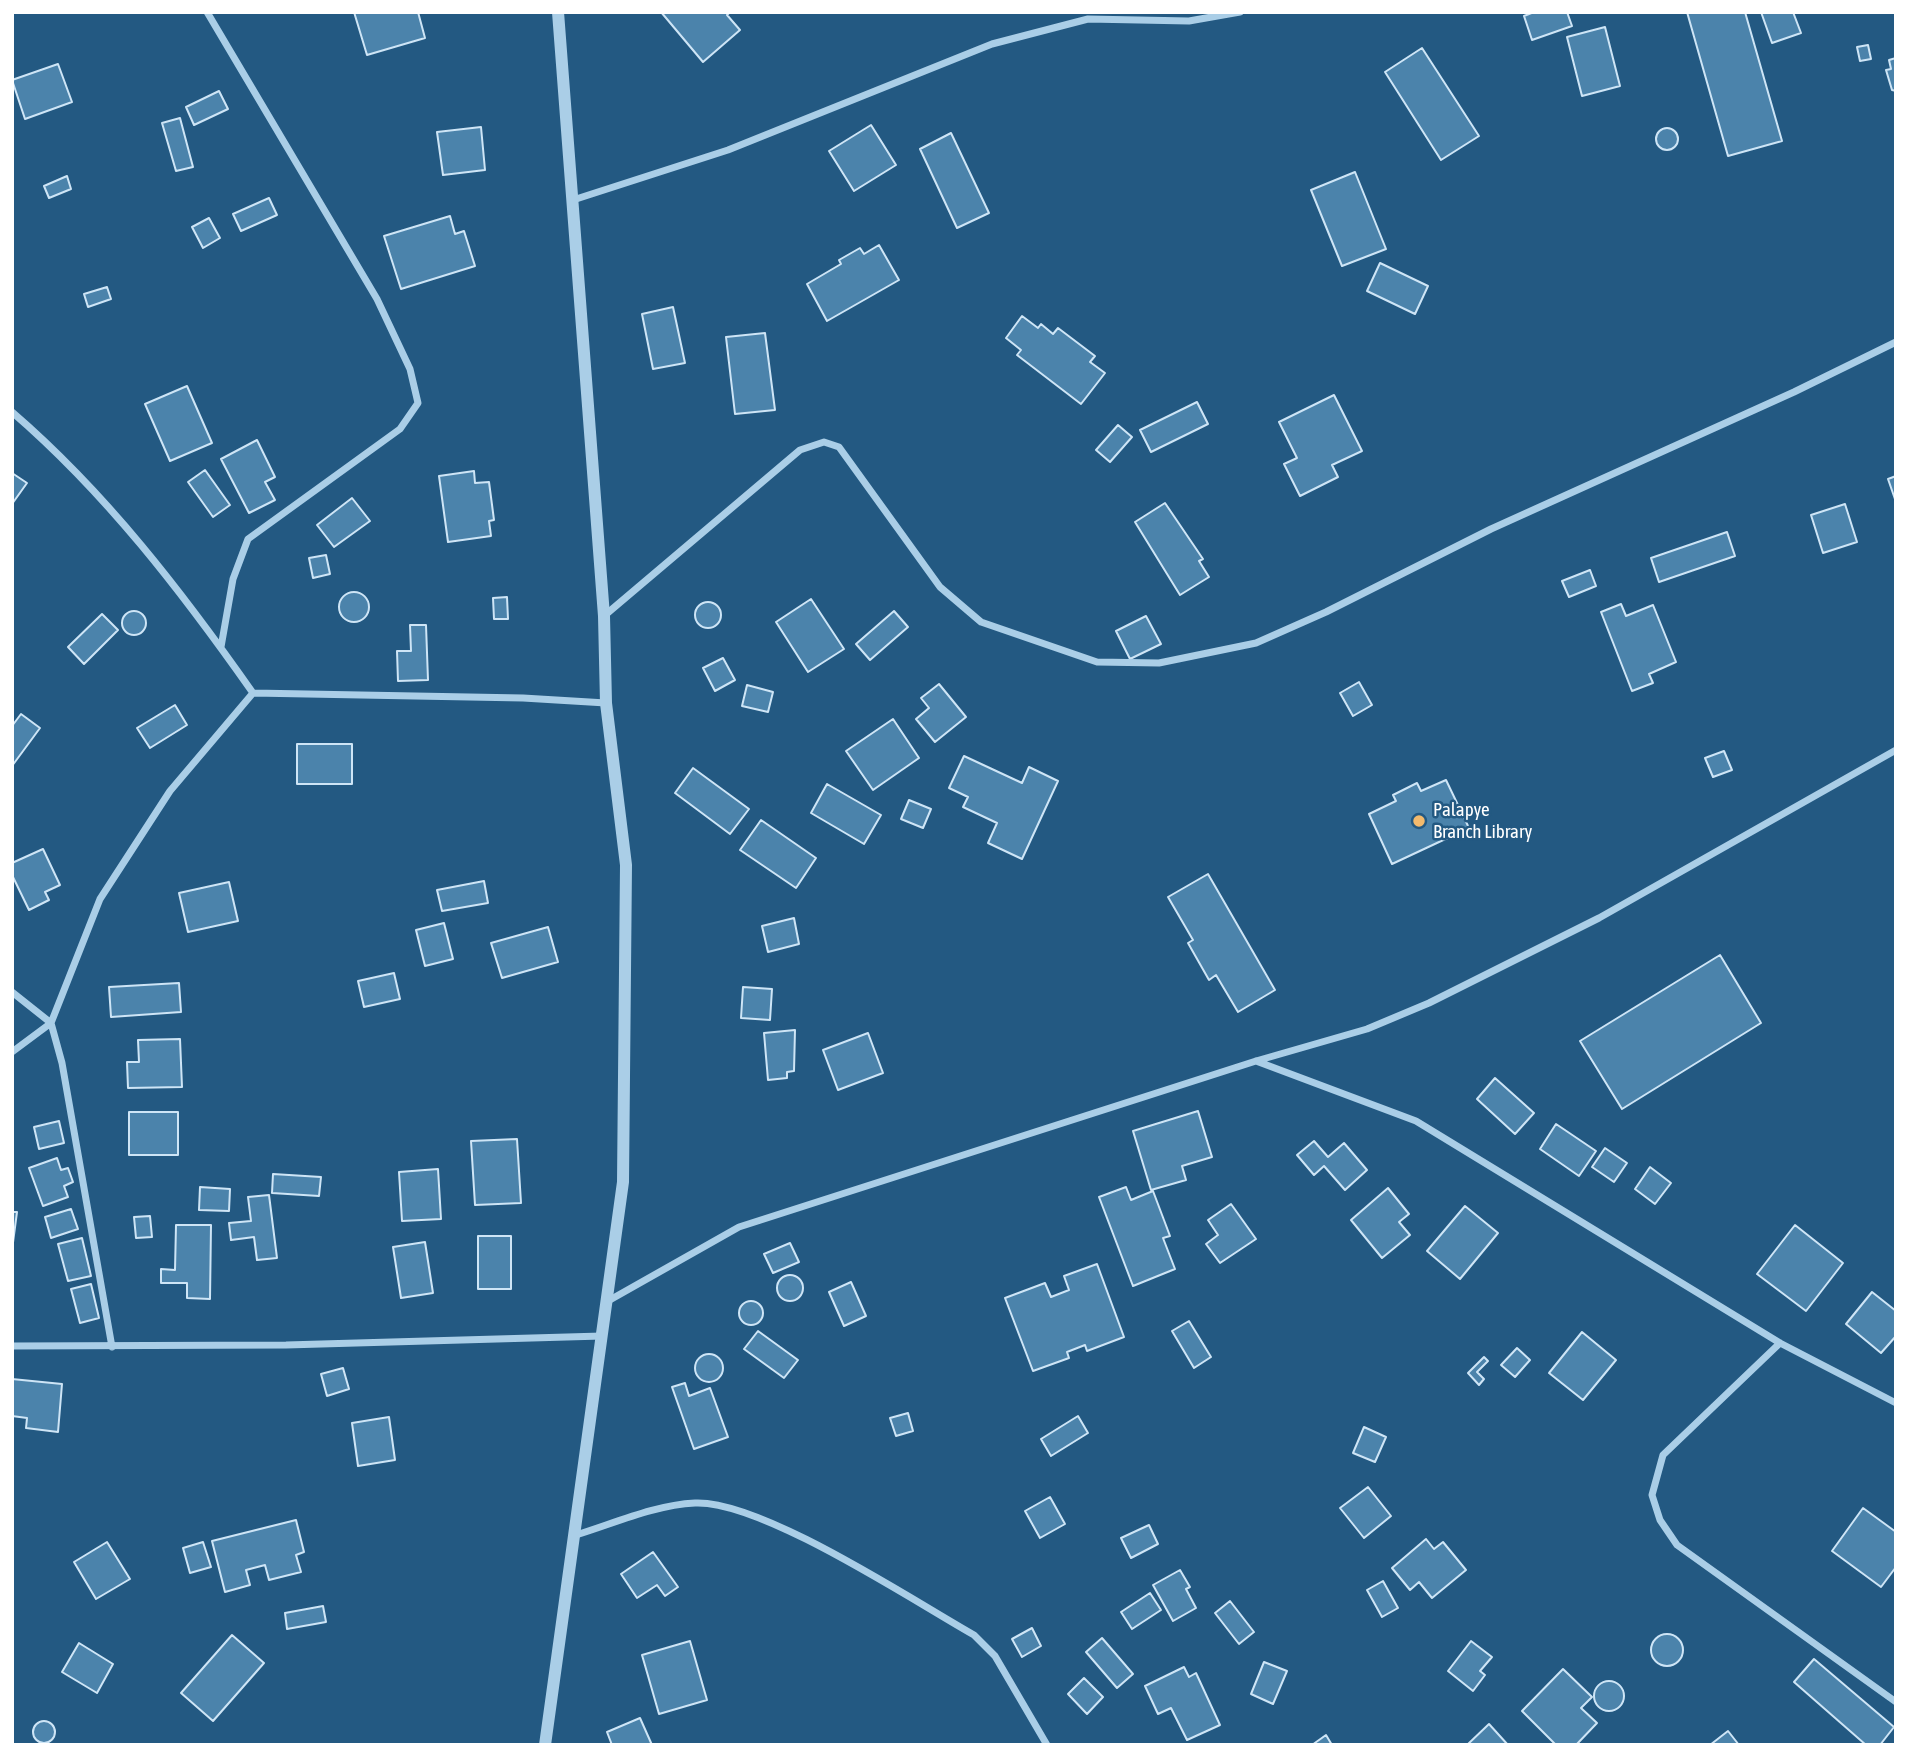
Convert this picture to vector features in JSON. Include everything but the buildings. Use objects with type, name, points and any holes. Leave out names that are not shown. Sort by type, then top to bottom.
[{"type":"street","points":[[207,12],[377,299],[410,369],[418,403],[400,429],[248,539],[233,579],[220,647]]},
{"type":"street","points":[[545,1745],[623,1182],[626,865],[606,703],[604,616],[558,12]]},
{"type":"street","points":[[573,200],[728,150],[992,44],[1088,19],[1189,21],[1240,12]]},
{"type":"street","points":[[604,616],[800,450],[824,442],[839,447],[940,587],[981,622],[1097,662],[1159,663],[1256,643],[1326,612],[1491,529],[1896,342]]},
{"type":"street","points":[[12,412],[106,501],[253,693]]},
{"type":"street","points":[[253,693],[523,698],[606,703]]},
{"type":"street","points":[[12,1052],[51,1023],[100,899],[170,791],[253,693]]},
{"type":"street","points":[[608,1301],[739,1227],[1256,1061],[1367,1029],[1429,1003],[1599,918],[1896,750]]},
{"type":"street","points":[[12,992],[51,1023],[62,1063],[112,1347]]},
{"type":"street","points":[[1256,1061],[1416,1121],[1780,1343],[1896,1403]]},
{"type":"street","points":[[12,1346],[112,1347],[602,1336]]},
{"type":"street","points":[[1780,1343],[1663,1455],[1651,1495],[1660,1520],[1677,1545],[1896,1702]]},
{"type":"street","points":[[576,1535],[668,1506],[698,1503],[728,1508],[790,1530],[974,1634],[995,1656],[1047,1745]]},
{"type":"place","name":"Palapye Branch Library","points":[[1419,821]]}]
